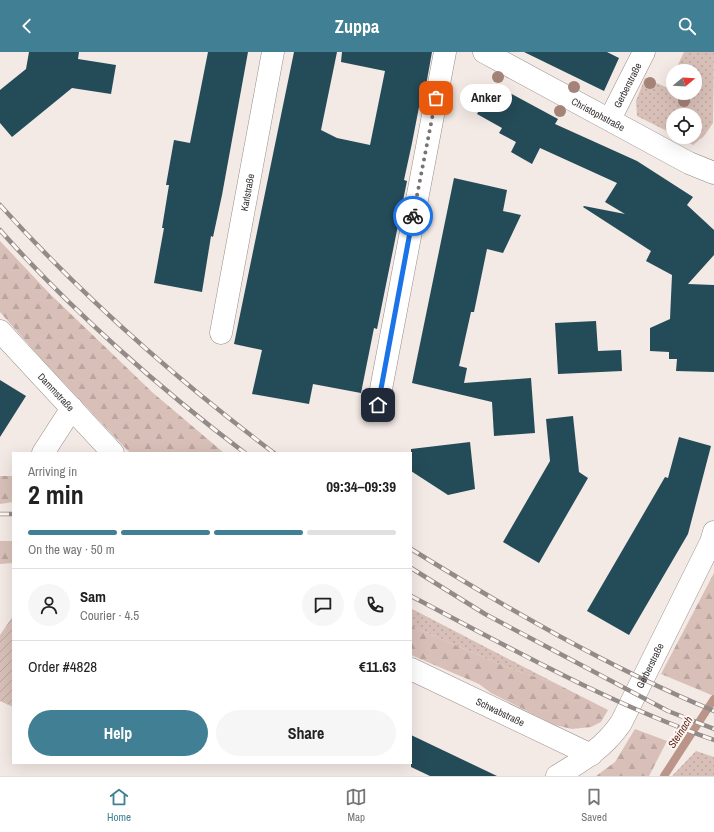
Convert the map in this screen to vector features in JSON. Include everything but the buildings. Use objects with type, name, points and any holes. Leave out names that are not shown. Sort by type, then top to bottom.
[{"type":"street","name":"Karlstraße","points":[[221,333],[272,52]]},
{"type":"street","points":[[378,405],[445,52]]},
{"type":"street","name":"Christophstraße","points":[[484,52],[689,163],[714,173]]},
{"type":"street","name":"Gerberstraße","points":[[610,119],[644,52]]},
{"type":"street","name":"Dammstraße","points":[[0,331],[111,452]]},
{"type":"street","points":[[44,452],[72,408]]},
{"type":"street","name":"Gerberstraße","points":[[557,776],[591,755],[610,738],[621,723],[714,532]]},
{"type":"street","name":"Schwabstraße","points":[[412,669],[591,755]]},
{"type":"green space","points":[[684,52],[714,52],[713,123],[702,138],[702,108],[666,108],[666,130],[637,116],[636,101],[645,78],[666,87],[666,100],[702,100],[702,64],[678,64]]},
{"type":"green space","points":[[0,241],[48,292],[152,392],[223,452],[130,452],[43,361],[0,312]]},
{"type":"green space","points":[[0,476],[12,476],[12,502],[0,504]]},
{"type":"green space","points":[[0,541],[12,541],[12,563],[0,564]]},
{"type":"green space","points":[[714,573],[714,696],[661,674]]},
{"type":"green space","points":[[412,609],[555,683],[511,669],[412,626]]},
{"type":"green space","points":[[12,617],[12,707],[0,701],[0,635]]},
{"type":"green space","points":[[412,626],[511,669],[555,683],[608,710],[601,722],[591,727],[572,729],[555,725],[491,693],[479,684],[412,655]]},
{"type":"green space","points":[[635,729],[667,741],[649,776],[596,776],[615,762]]},
{"type":"green space","points":[[696,751],[714,757],[714,776],[672,776]]},
{"type":"waterway","name":"Steinach","points":[[664,776],[714,699]]},
{"type":"railway","points":[[0,205],[64,272],[131,335],[201,396],[273,452]]},
{"type":"railway","points":[[0,230],[56,290],[117,348],[244,452]]},
{"type":"railway","points":[[0,514],[12,514]]},
{"type":"railway","points":[[412,550],[559,636],[636,676],[714,711]]},
{"type":"railway","points":[[412,569],[485,614],[668,711],[714,729]]},
{"type":"railway","points":[[412,597],[560,674],[636,709],[714,740]]},
{"type":"way so far","points":[[413,216],[436,98]]},
{"type":"place","name":"Anker","points":[[436,98]]},
{"type":"route","points":[[378,405],[413,216]]}]
